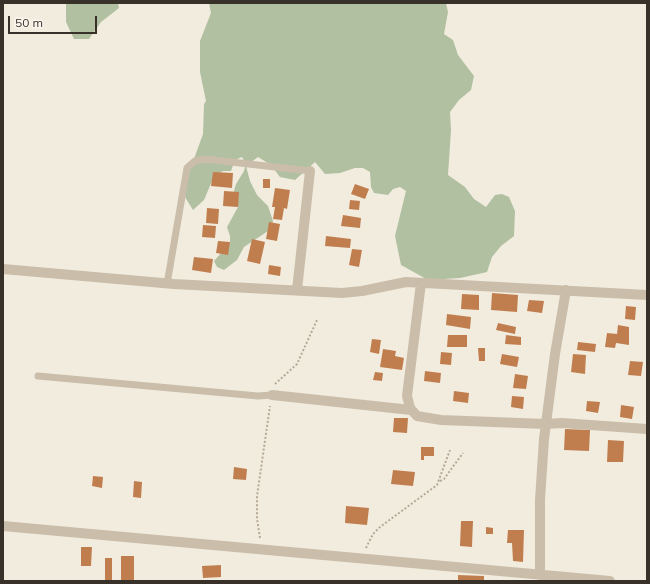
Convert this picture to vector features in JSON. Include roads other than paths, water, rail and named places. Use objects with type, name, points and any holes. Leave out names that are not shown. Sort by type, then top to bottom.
[{"type":"street","points":[[297,290],[310,171]]},
{"type":"street","points":[[3,269],[167,284],[342,293],[362,291],[406,282],[647,294]]},
{"type":"street","points":[[411,410],[407,396],[420,283]]},
{"type":"street","points":[[540,575],[540,500],[546,424],[555,354],[566,290]]},
{"type":"street","points":[[272,394],[411,410],[422,418],[546,424],[569,423],[647,429]]},
{"type":"street","points":[[3,526],[610,581]]},
{"type":"lane","points":[[167,284],[187,168],[195,161],[205,159],[310,171]]},
{"type":"lane","points":[[38,376],[250,396],[272,394]]}]
